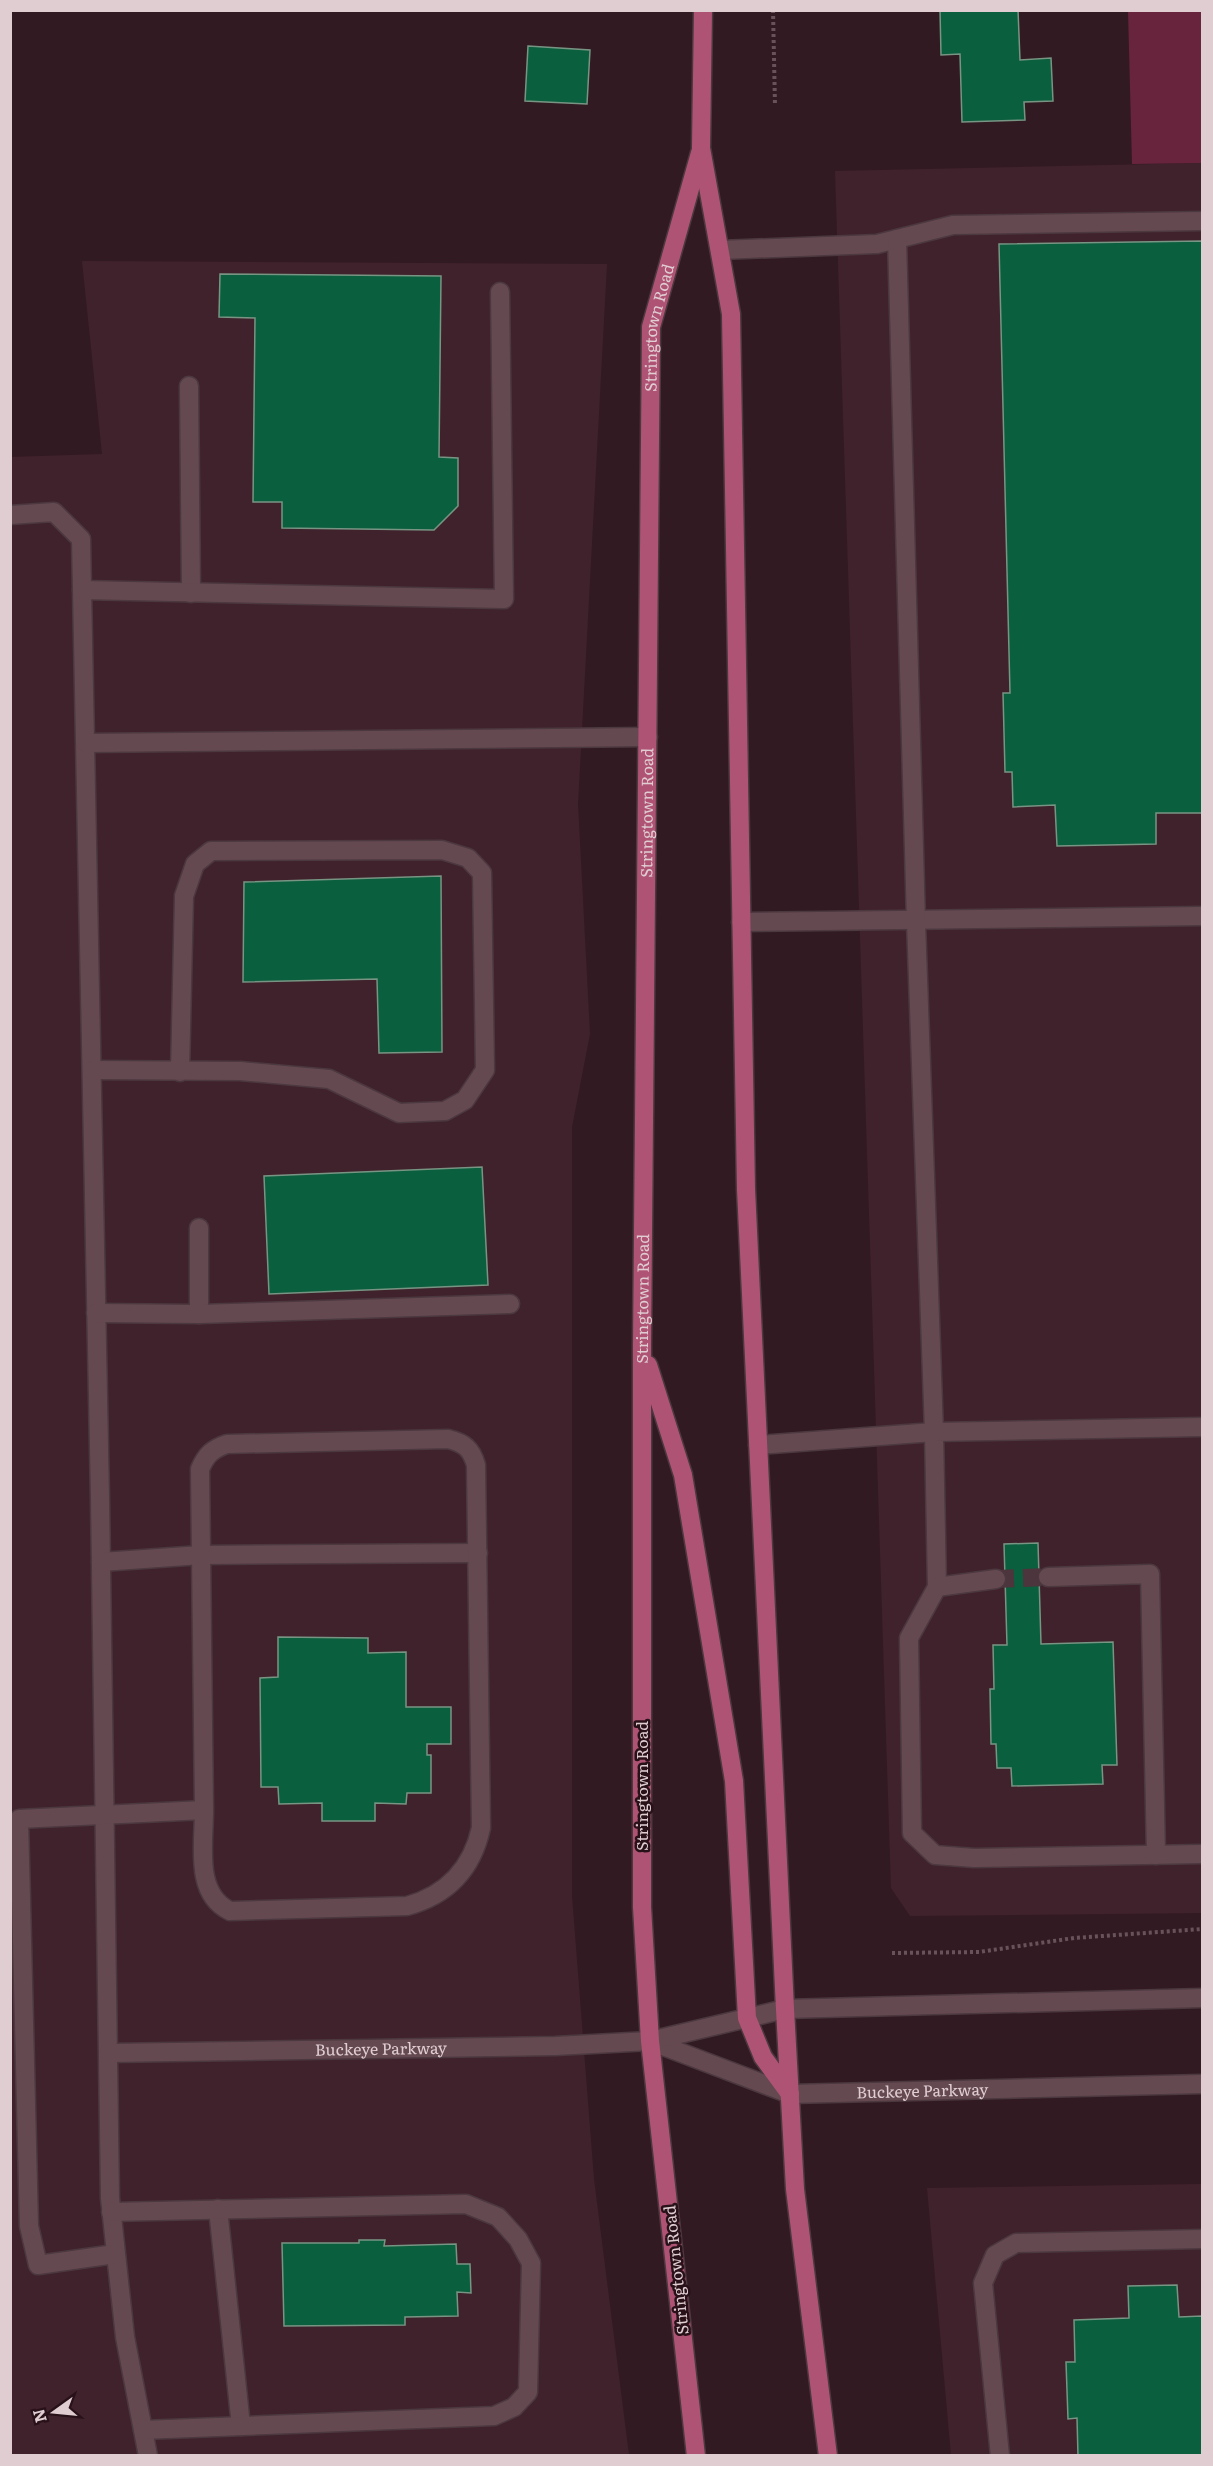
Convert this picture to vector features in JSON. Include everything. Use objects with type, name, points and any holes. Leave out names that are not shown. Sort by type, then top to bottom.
[{"type":"main road","name":"Stringtown Road","points":[[703,10],[701,148],[731,314],[746,1189],[785,2009],[795,2189],[828,2456]]},
{"type":"main road","name":"Stringtown Road","points":[[696,2456],[650,2041],[642,1907],[642,1347],[651,327],[701,148]]},
{"type":"main road","points":[[642,1347],[683,1475],[734,1781],[747,2018],[763,2057],[790,2094]]},
{"type":"street","points":[[720,250],[877,244],[953,225],[1203,221]]},
{"type":"street","points":[[897,239],[937,1587],[909,1638],[912,1833],[934,1855],[974,1858],[1203,1854]]},
{"type":"street","points":[[82,590],[504,599],[500,292]]},
{"type":"street","points":[[189,386],[191,592]]},
{"type":"street","points":[[10,515],[54,512],[81,539],[111,2212],[125,2337],[148,2456]]},
{"type":"street","points":[[86,743],[648,737]]},
{"type":"street","points":[[92,1070],[180,1072],[240,1071],[329,1079],[399,1113],[445,1111],[465,1100],[485,1070],[482,873],[468,858],[442,850],[211,851],[195,864],[184,896],[180,1072]]},
{"type":"street","points":[[741,922],[916,922],[1203,916]]},
{"type":"street","points":[[199,1228],[199,1314]]},
{"type":"street","points":[[96,1313],[199,1314],[510,1304]]},
{"type":"street","points":[[758,1445],[934,1432],[1203,1427]]},
{"type":"street","points":[[448,1439],[461,1442],[472,1451],[476,1465],[478,1553],[481,1828],[476,1850],[449,1887],[428,1900],[407,1906],[230,1911],[218,1905],[208,1894],[205,1880],[200,1469],[205,1457],[215,1448],[227,1444],[448,1439]]},
{"type":"street","points":[[101,1562],[201,1555],[478,1553]]},
{"type":"street","points":[[1047,1577],[1150,1574],[1156,1855]]},
{"type":"street","points":[[937,1587],[996,1580]]},
{"type":"street","points":[[115,2254],[38,2265],[28,2226],[19,1819],[204,1810]]},
{"type":"street","name":"Buckeye Parkway","points":[[109,2053],[555,2046],[650,2041],[785,2009],[1203,1998]]},
{"type":"street","name":"Buckeye Parkway","points":[[650,2041],[790,2094],[1203,2084]]},
{"type":"street","points":[[111,2212],[466,2204],[498,2217],[518,2239],[531,2263],[528,2392],[514,2407],[494,2416],[143,2430]]},
{"type":"street","points":[[218,2209],[241,2426]]},
{"type":"street","points":[[1000,2456],[983,2283],[995,2255],[1016,2243],[1203,2239]]},
{"type":"path","points":[[773,10],[775,106]]},
{"type":"path","points":[[892,1953],[978,1952],[1074,1938],[1203,1929]]},
{"type":"shaded area","points":[[1128,11],[1202,11],[1202,163],[1132,164]]},
{"type":"shaded area","points":[[1202,163],[1202,1913],[910,1916],[891,1888],[835,171]]},
{"type":"shaded area","points":[[82,261],[607,264],[578,804],[590,1034],[572,1127],[572,1896],[594,2179],[629,2455],[11,2455],[10,457],[102,454]]},
{"type":"shaded area","points":[[1202,2184],[1202,2455],[951,2455],[927,2188]]},
{"type":"building","points":[[940,10],[1018,10],[1020,60],[1051,58],[1053,101],[1024,102],[1025,120],[962,122],[960,54],[941,55]]},
{"type":"building","points":[[528,46],[590,50],[587,104],[525,101]]},
{"type":"building","points":[[1202,241],[1202,813],[1156,813],[1156,844],[1057,846],[1055,805],[1013,807],[1012,772],[1005,772],[1003,693],[1010,693],[999,244]]},
{"type":"building","points":[[220,274],[441,276],[439,457],[458,458],[458,506],[434,530],[282,528],[282,502],[253,502],[255,318],[219,317]]},
{"type":"building","points":[[441,876],[442,1052],[379,1053],[377,979],[243,982],[244,882]]},
{"type":"building","points":[[482,1167],[488,1285],[269,1294],[264,1176]]},
{"type":"building","points":[[1038,1543],[1041,1644],[1113,1642],[1117,1765],[1102,1765],[1103,1784],[1012,1786],[1011,1768],[997,1768],[996,1744],[991,1744],[990,1689],[994,1689],[993,1645],[1007,1645],[1004,1544]]},
{"type":"building","points":[[278,1637],[368,1638],[368,1653],[406,1652],[406,1707],[451,1707],[451,1744],[427,1744],[427,1755],[431,1755],[431,1793],[407,1793],[406,1804],[375,1803],[375,1821],[322,1821],[322,1803],[279,1804],[278,1787],[261,1787],[260,1678],[278,1677]]},
{"type":"building","points":[[359,2240],[385,2240],[384,2246],[456,2244],[457,2264],[470,2264],[471,2293],[457,2292],[458,2316],[405,2317],[405,2325],[284,2326],[282,2243],[359,2243]]},
{"type":"building","points":[[1177,2285],[1179,2317],[1202,2316],[1202,2456],[1078,2456],[1077,2418],[1068,2419],[1066,2362],[1075,2362],[1074,2320],[1129,2318],[1128,2286]]},
{"type":"tunnel","points":[[996,1579],[1048,1577]]}]
